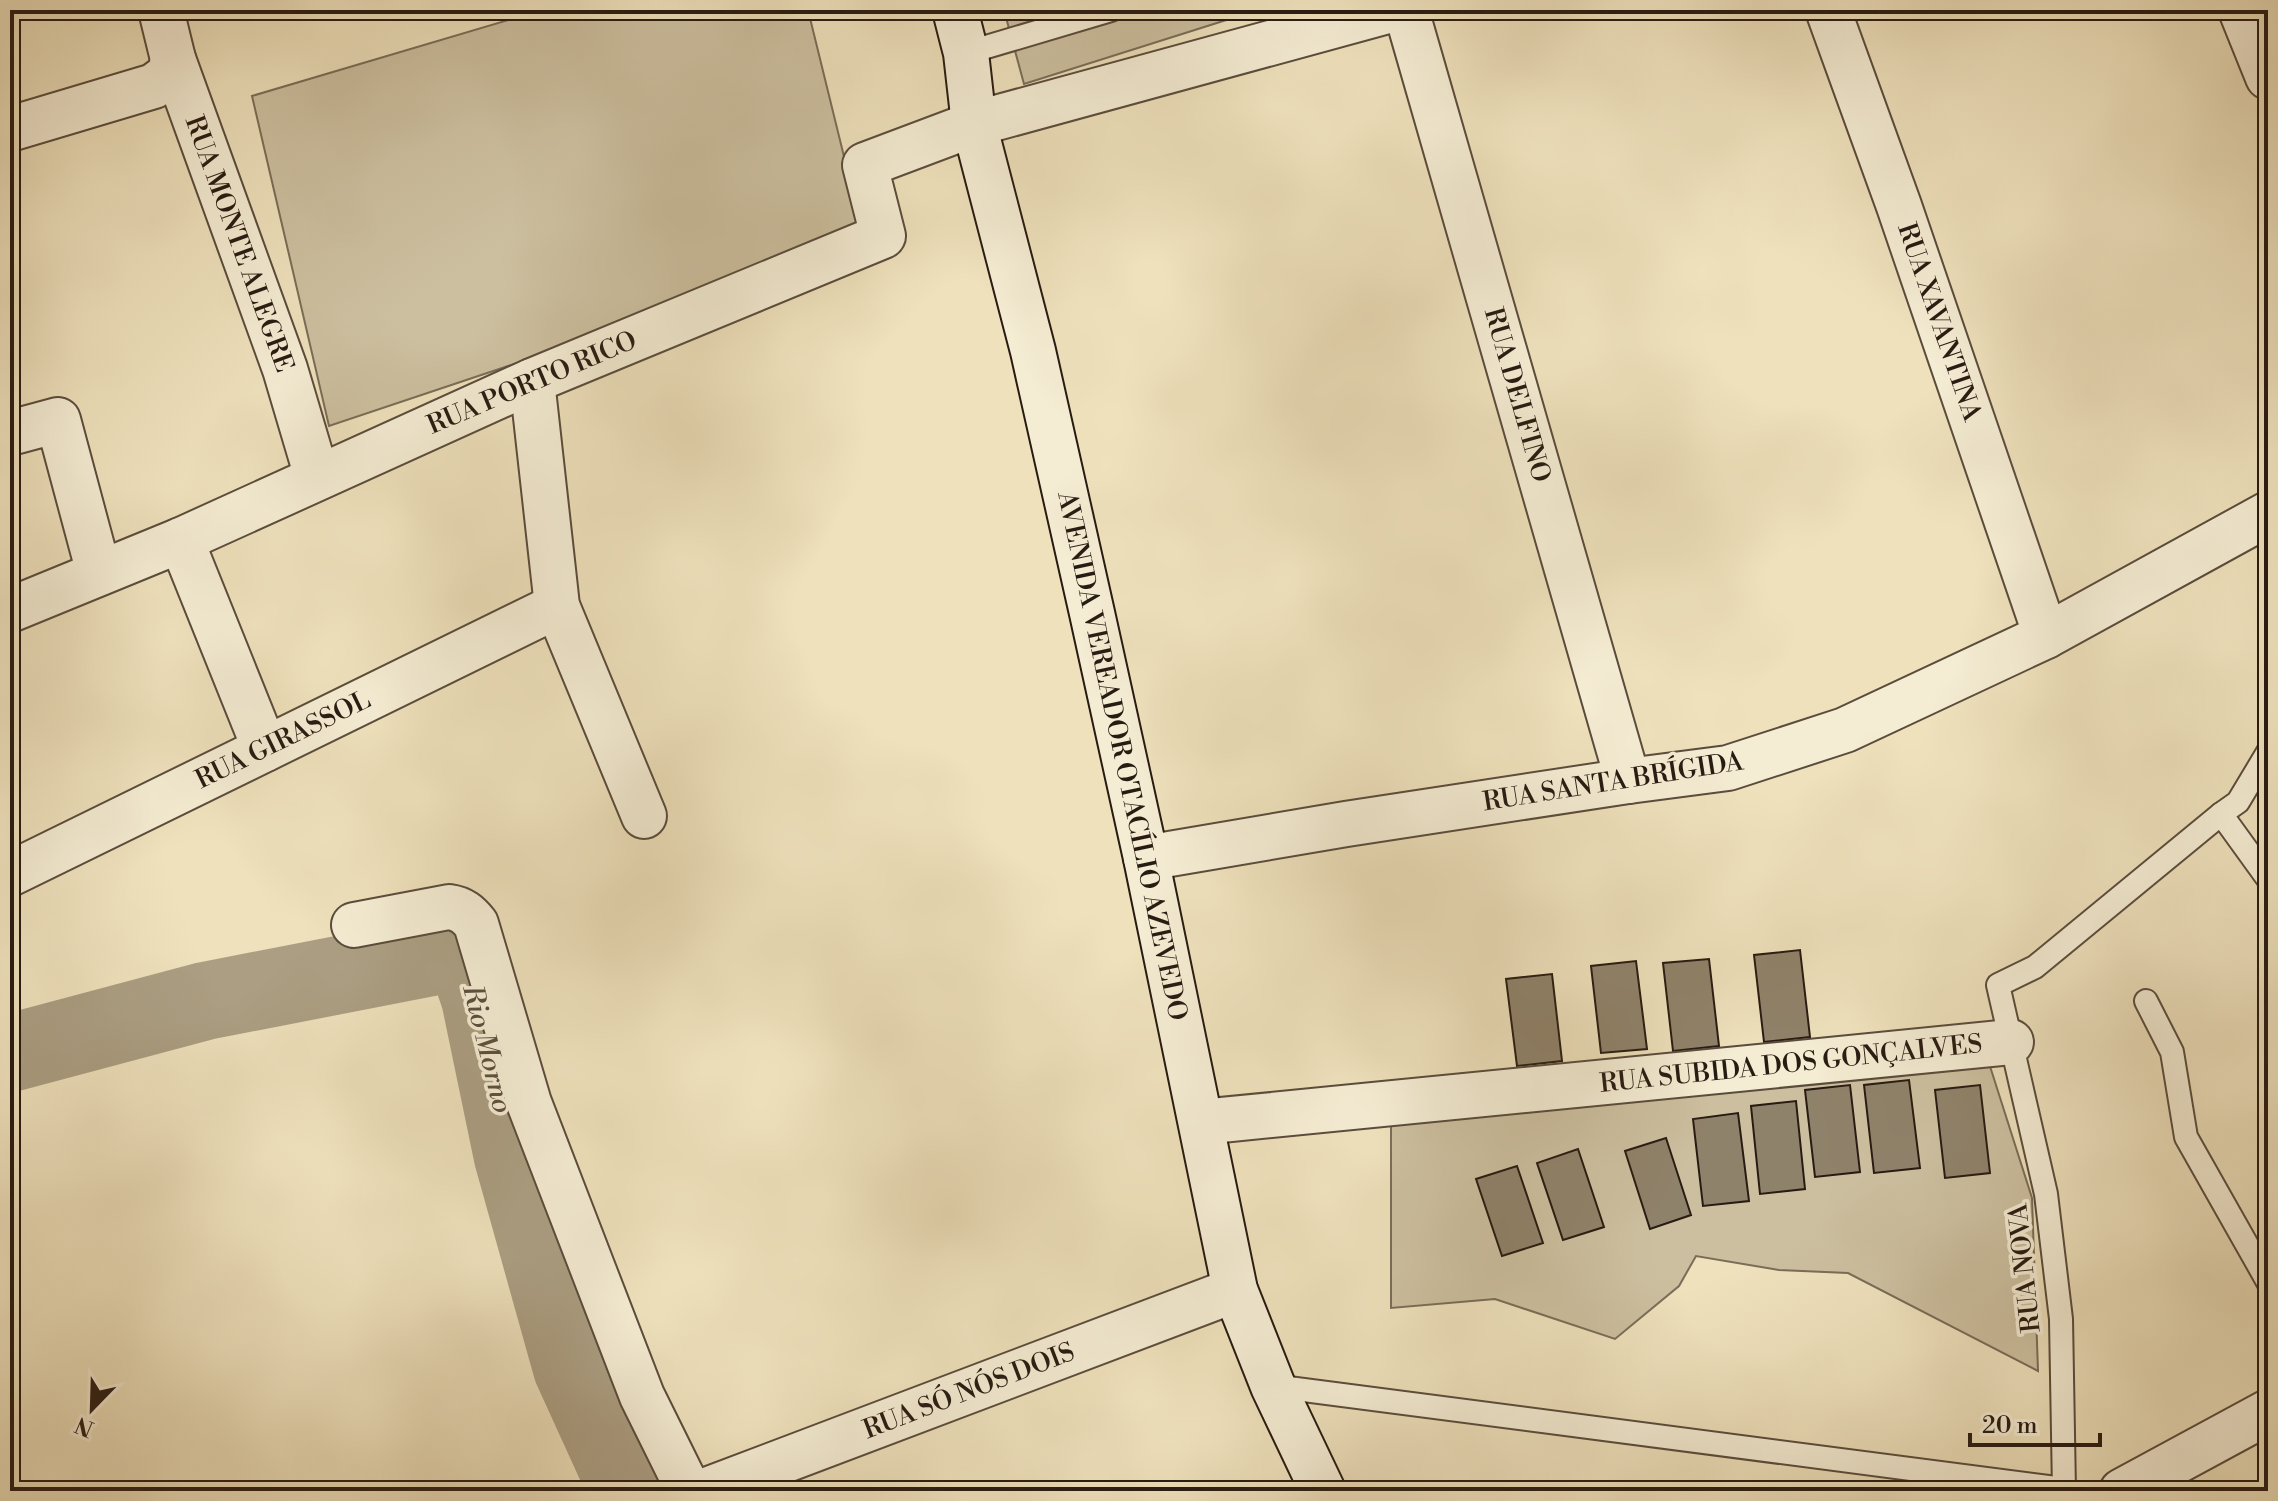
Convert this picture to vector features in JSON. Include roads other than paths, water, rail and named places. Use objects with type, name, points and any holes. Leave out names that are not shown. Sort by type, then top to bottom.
[{"type":"street","name":"RUA MONTE ALEGRE","points":[[161,10],[173,59],[285,369],[317,477]]},
{"type":"street","name":"AVENIDA VEREADOR OTACÍLIO AZEVEDO","points":[[955,10],[966,53],[974,124],[1033,351],[1146,858],[1235,1290],[1273,1386],[1323,1491]]},
{"type":"street","points":[[974,124],[1391,10]]},
{"type":"street","name":"RUA DELFINO","points":[[1406,10],[1628,781]]},
{"type":"street","name":"RUA XAVANTINA","points":[[1828,10],[1899,206],[2046,636]]},
{"type":"street","points":[[2241,10],[2268,77]]},
{"type":"street","points":[[10,129],[154,86],[170,74],[173,59]]},
{"type":"street","name":"RUA PORTO RICO","points":[[10,610],[181,540],[532,381],[883,236],[865,165],[974,124]]},
{"type":"street","points":[[532,381],[557,606],[644,816]]},
{"type":"street","points":[[10,433],[58,420],[99,573]]},
{"type":"street","name":"RUA SANTA BRÍGIDA","points":[[1146,858],[1346,824],[1728,768],[1845,730],[2046,636],[2268,514]]},
{"type":"street","points":[[181,540],[265,749]]},
{"type":"street","name":"RUA GIRASSOL","points":[[10,874],[557,606]]},
{"type":"street","points":[[354,925],[449,907],[469,915],[476,924],[529,1103],[642,1396],[689,1491]]},
{"type":"street","name":"RUA SUBIDA DOS GONÇALVES","points":[[1201,1122],[2011,1042]]},
{"type":"street","name":"RUA SÓ NÓS DOIS","points":[[704,1491],[1235,1290]]},
{"type":"street","points":[[2122,1491],[2268,1412]]},
{"type":"lane","points":[[966,53],[1111,10]]},
{"type":"lane","name":"RUA SUBIDA DOS GONÇALVES","points":[[2011,1042],[1998,985],[2035,967],[2238,802],[2268,752]]},
{"type":"lane","points":[[2221,814],[2268,879]]},
{"type":"lane","points":[[2146,1001],[2172,1052],[2186,1137],[2268,1282]]},
{"type":"lane","name":"RUA NOVA","points":[[2011,1042],[2046,1194],[2061,1319],[2064,1490]]},
{"type":"lane","points":[[1273,1386],[2064,1490]]},
{"type":"waterway","name":"Rio Morno","points":[[10,1053],[205,1001],[457,952],[470,969],[480,998],[513,1157],[572,1368],[628,1491]]}]
